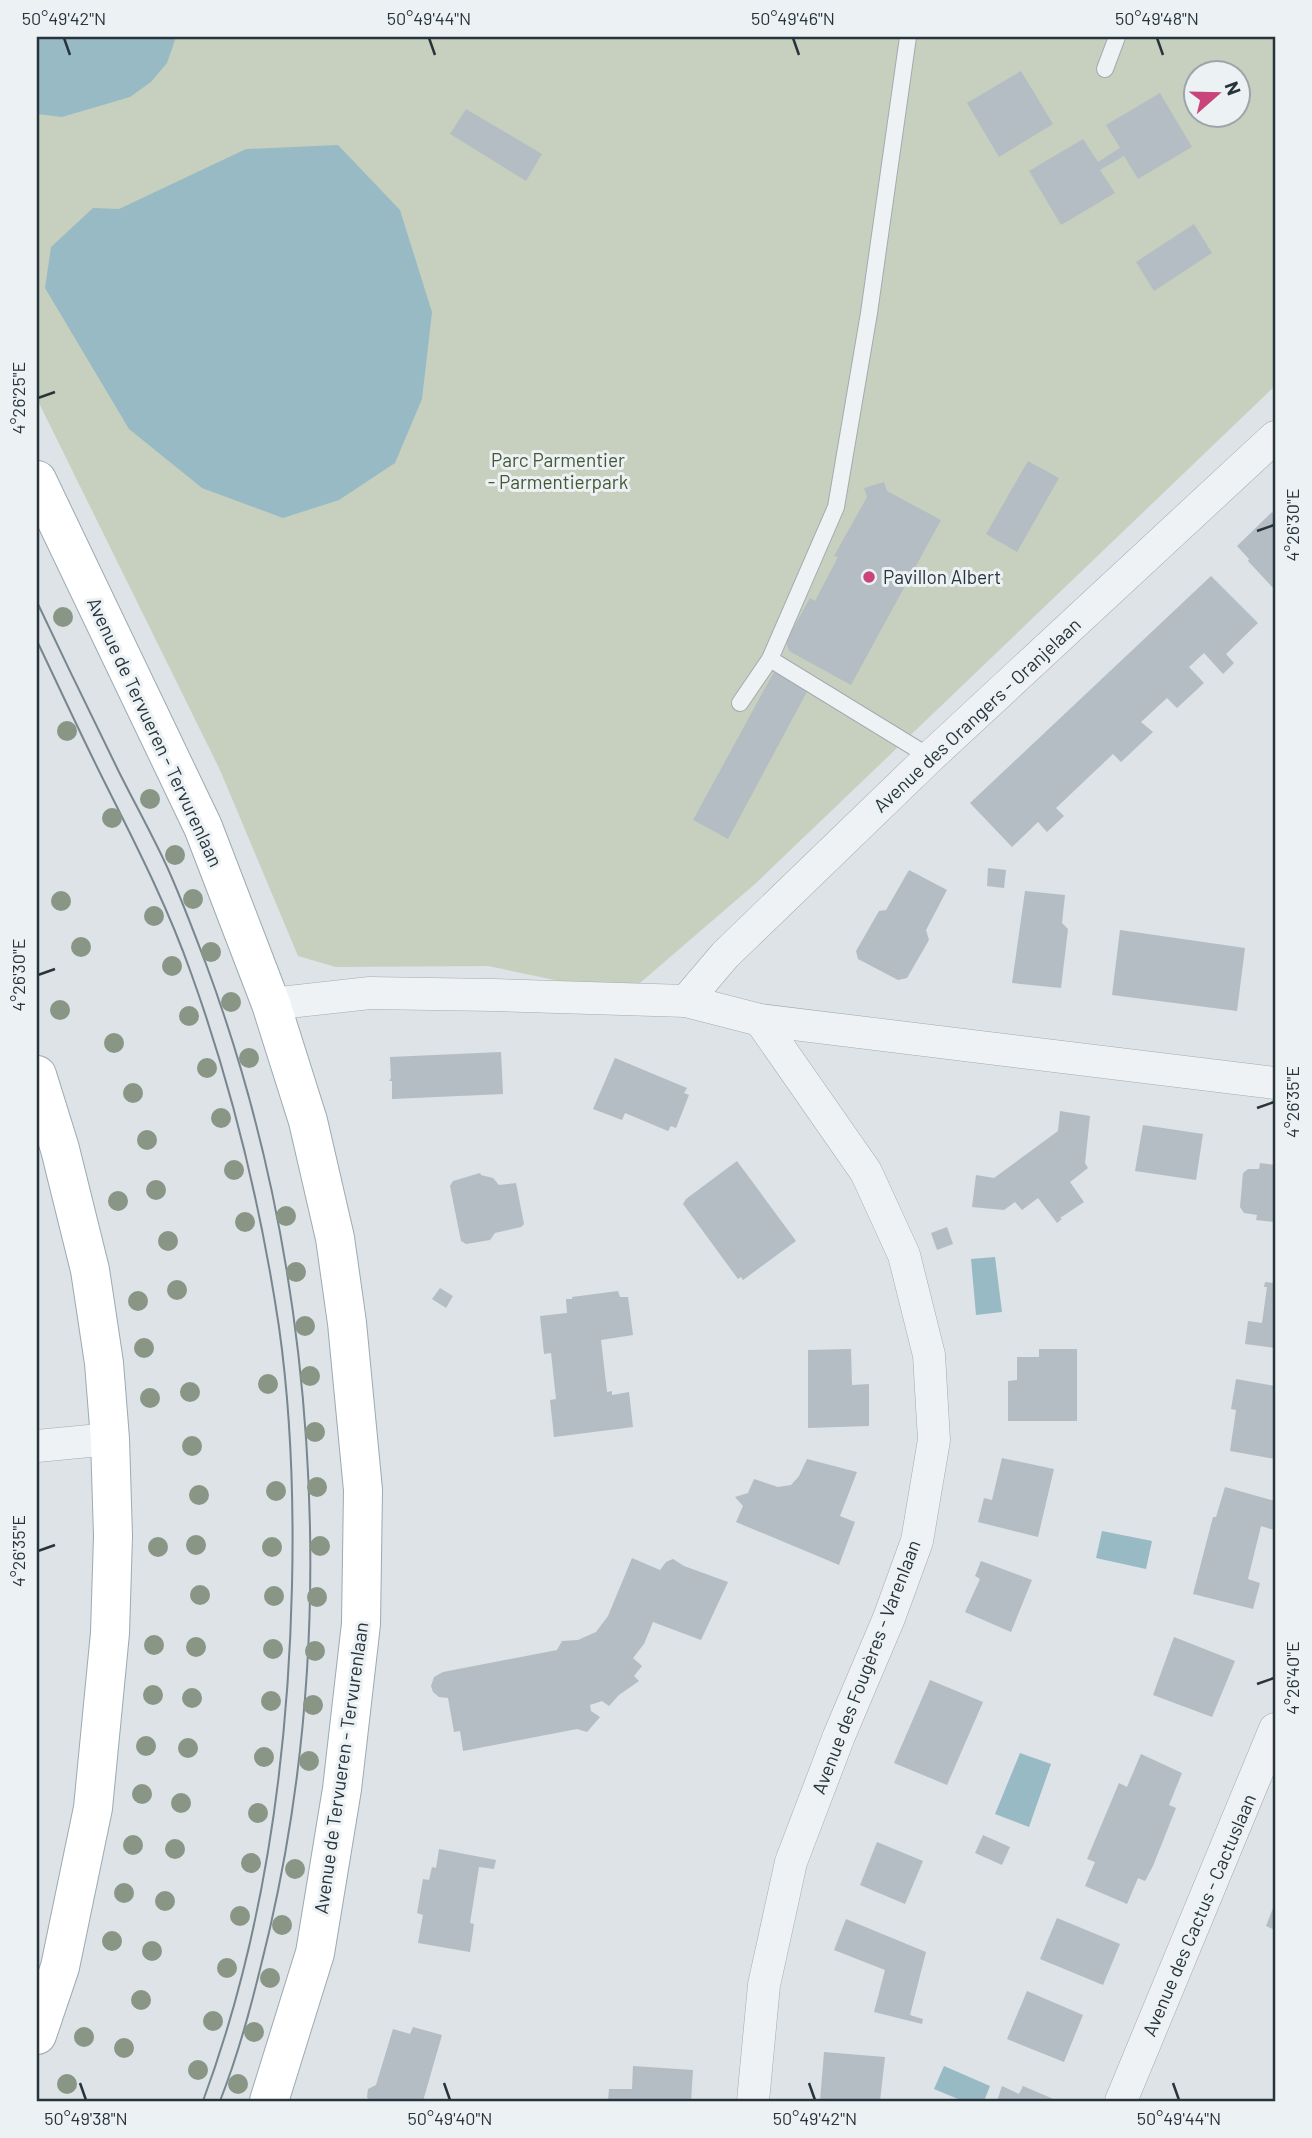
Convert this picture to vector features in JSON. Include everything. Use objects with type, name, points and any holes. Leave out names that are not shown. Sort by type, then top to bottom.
[{"type":"main road","name":"Avenue de Tervueren - Tervurenlaan","points":[[37,480],[203,827],[271,1004],[308,1121],[335,1238],[347,1323],[363,1490],[361,1624],[342,1789],[315,1953],[269,2101]]},
{"type":"main road","points":[[37,1075],[60,1149],[90,1270],[104,1363],[113,1536],[110,1633],[93,1808],[60,1967],[37,2035]]},
{"type":"street","name":"Avenue des Orangers - Oranjelaan","points":[[686,1001],[725,955],[930,757],[1275,437]]},
{"type":"street","points":[[271,1004],[370,993],[686,1001],[760,1020],[1275,1083]]},
{"type":"street","name":"Avenue des Fougères - Varenlaan","points":[[753,2101],[764,1985],[791,1863],[917,1541],[934,1440],[929,1355],[904,1255],[866,1172],[760,1020]]},
{"type":"street","points":[[37,1446],[110,1439]]},
{"type":"street","name":"Avenue des Cactus - Cactuslaan","points":[[1121,2101],[1275,1729]]},
{"type":"lane","points":[[740,702],[770,659],[836,507],[869,313],[908,37]]},
{"type":"lane","points":[[1105,69],[1117,37]]},
{"type":"lane","points":[[770,659],[930,757]]},
{"type":"green space","name":"Parc Parmentier - Parmentierpark","points":[[37,37],[1275,37],[1275,386],[755,884],[626,995],[488,966],[336,967],[298,956],[220,770],[37,399]]},
{"type":"water","points":[[37,37],[176,37],[167,63],[151,82],[130,97],[62,117],[37,114]]},
{"type":"water","points":[[338,145],[400,210],[432,312],[422,399],[395,463],[339,500],[283,518],[202,488],[129,429],[45,288],[51,247],[93,208],[119,209],[246,149]]},
{"type":"water","points":[[995,1257],[1002,1312],[976,1315],[971,1259]]},
{"type":"water","points":[[1102,1531],[1152,1541],[1146,1569],[1096,1558]]},
{"type":"water","points":[[1020,1753],[1051,1764],[1029,1827],[995,1814]]},
{"type":"water","points":[[944,2066],[990,2086],[984,2101],[963,2101],[934,2089]]},
{"type":"building","points":[[1021,71],[1053,124],[999,157],[967,103]]},
{"type":"building","points":[[1160,93],[1192,147],[1138,179],[1124,156],[1100,170],[1115,193],[1061,225],[1029,171],[1083,139],[1098,162],[1120,148],[1106,125]]},
{"type":"building","points":[[466,109],[542,154],[526,181],[450,134]]},
{"type":"building","points":[[1194,224],[1212,253],[1154,291],[1136,262]]},
{"type":"building","points":[[1028,461],[1059,478],[1017,552],[986,534]]},
{"type":"building","name":"Pavillon Albert","points":[[884,482],[887,491],[941,520],[851,685],[789,651],[786,641],[810,598],[815,601],[838,557],[834,556],[867,497],[864,488]]},
{"type":"building","points":[[1272,512],[1275,516],[1275,590],[1237,546]]},
{"type":"building","points":[[1211,576],[1258,623],[1226,654],[1234,663],[1223,674],[1204,653],[1189,667],[1204,683],[1177,708],[1167,698],[1141,722],[1153,732],[1121,762],[1113,754],[1056,808],[1064,816],[1047,832],[1038,822],[1012,847],[970,803]]},
{"type":"building","points":[[775,670],[809,688],[728,839],[693,820]]},
{"type":"building","points":[[988,868],[1006,870],[1004,888],[987,886]]},
{"type":"building","points":[[909,870],[947,890],[926,930],[929,940],[907,978],[898,980],[858,959],[856,951],[879,911],[886,910]]},
{"type":"building","points":[[1025,891],[1065,895],[1062,923],[1068,929],[1061,988],[1012,983]]},
{"type":"building","points":[[1120,930],[1245,948],[1237,1011],[1112,995]]},
{"type":"building","points":[[501,1052],[503,1094],[392,1099],[392,1081],[389,1081],[390,1057]]},
{"type":"building","points":[[615,1058],[687,1088],[684,1093],[689,1095],[676,1128],[671,1126],[668,1131],[625,1113],[622,1120],[593,1109]]},
{"type":"building","points":[[1060,1111],[1090,1116],[1085,1163],[1088,1168],[1070,1182],[1084,1202],[1060,1218],[1062,1219],[1057,1223],[1038,1198],[1022,1210],[1015,1202],[1004,1210],[972,1207],[976,1175],[994,1178],[1058,1131]]},
{"type":"building","points":[[1143,1125],[1203,1134],[1196,1180],[1135,1171]]},
{"type":"building","points":[[737,1161],[796,1241],[743,1280],[741,1277],[738,1279],[683,1204]]},
{"type":"building","points":[[1260,1163],[1275,1165],[1275,1222],[1256,1220],[1257,1215],[1244,1213],[1240,1207],[1243,1173],[1248,1169],[1259,1169]]},
{"type":"building","points":[[480,1173],[493,1178],[499,1185],[516,1183],[524,1224],[495,1233],[490,1240],[466,1244],[461,1241],[450,1186],[453,1181]]},
{"type":"building","points":[[947,1227],[953,1244],[937,1250],[931,1233]]},
{"type":"building","points":[[1265,1282],[1275,1283],[1275,1348],[1245,1344],[1248,1321],[1262,1323],[1267,1287],[1264,1287]]},
{"type":"building","points":[[440,1288],[453,1296],[446,1308],[432,1299]]},
{"type":"building","points":[[618,1291],[620,1297],[628,1297],[633,1335],[601,1340],[607,1392],[612,1391],[612,1395],[629,1392],[633,1427],[554,1437],[550,1400],[556,1399],[551,1353],[544,1354],[540,1316],[567,1313],[566,1299],[572,1297]]},
{"type":"building","points":[[851,1349],[852,1385],[869,1384],[869,1426],[808,1428],[808,1350]]},
{"type":"building","points":[[1039,1349],[1077,1349],[1077,1421],[1008,1421],[1008,1381],[1017,1380],[1017,1357],[1039,1357]]},
{"type":"building","points":[[1236,1379],[1275,1386],[1275,1459],[1230,1451],[1236,1410],[1231,1409]]},
{"type":"building","points":[[1002,1458],[1054,1469],[1038,1537],[978,1522],[984,1498],[992,1500]]},
{"type":"building","points":[[807,1459],[857,1472],[840,1516],[855,1522],[839,1565],[736,1522],[743,1506],[735,1497],[748,1493],[754,1479],[778,1487],[791,1485]]},
{"type":"building","points":[[1225,1487],[1275,1501],[1274,1530],[1261,1526],[1248,1579],[1260,1583],[1253,1609],[1193,1594],[1213,1517],[1216,1517]]},
{"type":"building","points":[[632,1558],[660,1570],[666,1562],[673,1559],[684,1566],[728,1582],[701,1640],[653,1622],[644,1644],[633,1658],[642,1666],[634,1676],[639,1681],[609,1706],[602,1701],[590,1705],[591,1711],[600,1717],[587,1732],[577,1729],[463,1751],[460,1731],[454,1732],[448,1698],[439,1697],[433,1692],[431,1686],[434,1677],[443,1672],[557,1650],[562,1641],[578,1640],[596,1632],[608,1616]]},
{"type":"building","points":[[981,1561],[1032,1580],[1011,1632],[965,1612],[980,1579],[975,1576]]},
{"type":"building","points":[[1174,1637],[1235,1661],[1212,1717],[1153,1695]]},
{"type":"building","points":[[930,1680],[983,1702],[947,1785],[894,1763]]},
{"type":"building","points":[[1141,1754],[1182,1773],[1169,1805],[1176,1808],[1153,1866],[1145,1881],[1138,1878],[1127,1904],[1085,1886],[1095,1862],[1087,1859],[1119,1783],[1127,1787]]},
{"type":"building","points":[[983,1835],[1010,1847],[1002,1865],[975,1853]]},
{"type":"building","points":[[877,1842],[923,1861],[905,1904],[860,1885]]},
{"type":"building","points":[[439,1849],[496,1860],[494,1869],[479,1867],[470,1923],[474,1924],[470,1952],[418,1943],[423,1915],[417,1913],[423,1879],[429,1880],[432,1867],[436,1868]]},
{"type":"building","points":[[1275,1903],[1275,1930],[1266,1926]]},
{"type":"building","points":[[1057,1918],[1120,1944],[1103,1985],[1040,1959]]},
{"type":"building","points":[[846,1919],[926,1952],[910,2015],[923,2019],[922,2024],[874,2012],[885,1970],[834,1950]]},
{"type":"building","points":[[1027,1991],[1083,2015],[1064,2062],[1007,2039]]},
{"type":"building","points":[[413,2027],[442,2035],[423,2101],[370,2101],[367,2097],[368,2089],[376,2085],[393,2029],[410,2034]]},
{"type":"building","points":[[824,2052],[885,2057],[880,2101],[820,2101]]},
{"type":"building","points":[[633,2066],[693,2070],[691,2101],[608,2101],[609,2089],[632,2089]]},
{"type":"building","points":[[1002,2086],[1019,2094],[1023,2086],[1058,2101],[997,2101]]},
{"type":"tram line","points":[[37,602],[162,857],[206,964],[244,1079],[273,1197],[294,1318],[306,1442],[310,1565],[306,1688],[292,1810],[270,1928],[242,2037],[220,2101]]},
{"type":"tram line","points":[[37,641],[161,899],[206,1016],[232,1103],[254,1192],[272,1282],[283,1359],[291,1456],[293,1554],[290,1652],[278,1782],[257,1912],[242,1976],[203,2101]]},
{"type":"place","name":"Pavillon Albert","points":[[869,577]]}]
